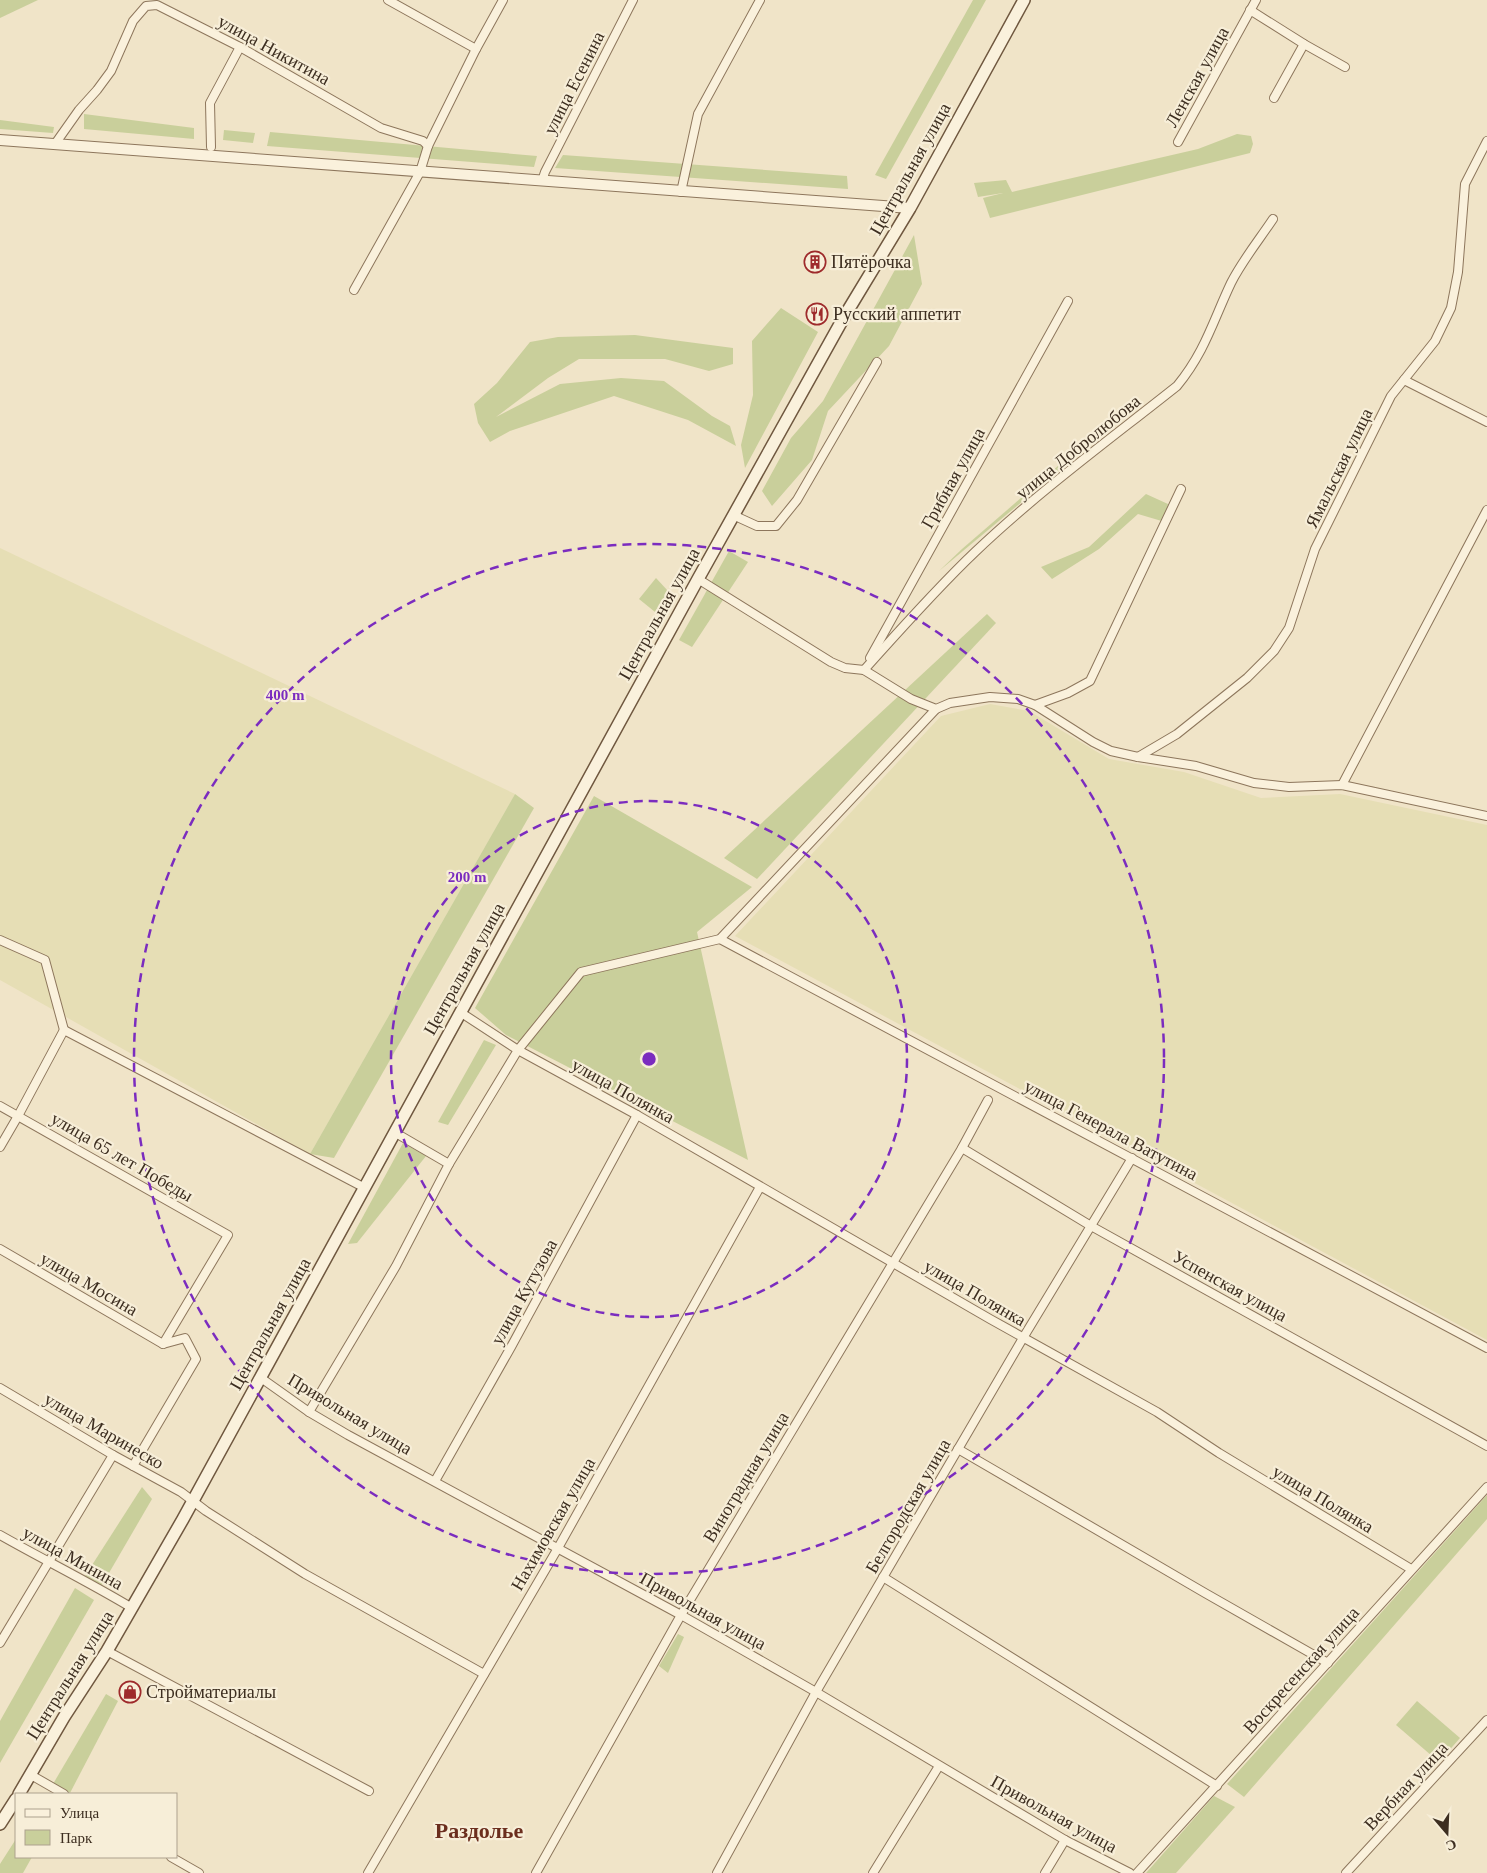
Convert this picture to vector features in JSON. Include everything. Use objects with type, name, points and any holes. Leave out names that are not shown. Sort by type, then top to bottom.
[{"type":"main road","name":"Центральная улица","points":[[20,1793],[51,1739],[107,1651],[261,1378],[733,515],[844,317],[910,208],[1024,0]]},
{"type":"main road","points":[[1,1822],[15,1801]]},
{"type":"street","points":[[388,0],[476,49]]},
{"type":"street","points":[[354,290],[420,172],[428,146],[476,49],[503,0]]},
{"type":"street","name":"улица Есенина","points":[[542,181],[633,0]]},
{"type":"street","points":[[681,192],[698,114],[760,0]]},
{"type":"street","name":"Ленская улица","points":[[1178,142],[1256,0]]},
{"type":"street","name":"улица Никитина","points":[[55,144],[111,71],[132,21],[146,6],[157,5],[240,47],[381,128],[423,141],[428,146]]},
{"type":"street","points":[[1250,10],[1345,67]]},
{"type":"street","points":[[1274,98],[1304,44]]},
{"type":"street","points":[[211,147],[210,103],[240,47]]},
{"type":"street","points":[[0,140],[910,208]]},
{"type":"street","name":"Ямальская улица","points":[[1138,757],[1176,734],[1247,678],[1274,651],[1290,628],[1315,549],[1391,396],[1435,341],[1450,308],[1458,272],[1465,184],[1487,141]]},
{"type":"street","name":"улица Добролюбова","points":[[864,670],[918,609],[976,551],[1042,493],[1177,386],[1192,368],[1203,348],[1232,282],[1273,218]]},
{"type":"street","name":"Грибная улица","points":[[864,670],[1068,301]]},
{"type":"street","points":[[733,515],[757,526],[776,526],[797,500],[877,362]]},
{"type":"street","points":[[1404,380],[1487,422]]},
{"type":"street","points":[[1035,704],[1068,692],[1090,681],[1181,489]]},
{"type":"street","points":[[1342,785],[1487,510]]},
{"type":"street","points":[[698,579],[831,662],[845,668],[864,670],[910,699],[936,709]]},
{"type":"street","points":[[310,1412],[396,1266],[449,1164],[518,1050],[581,972],[720,939],[936,709],[950,703],[990,697],[1018,699],[1035,704],[1093,742],[1111,751],[1196,766],[1254,783],[1289,787],[1342,785],[1487,816]]},
{"type":"street","name":"улица Генерала Ватутина","points":[[720,939],[1487,1348]]},
{"type":"street","points":[[0,940],[45,960],[64,1030],[0,1147]]},
{"type":"street","name":"улица Полянка","points":[[460,1012],[518,1050],[637,1115],[1023,1338],[1157,1412],[1218,1453],[1411,1569]]},
{"type":"street","points":[[64,1030],[365,1188]]},
{"type":"street","name":"Виноградная улица","points":[[536,1873],[681,1615],[962,1148],[988,1100]]},
{"type":"street","name":"улица 65 лет Победы","points":[[0,1106],[228,1235],[163,1344]]},
{"type":"street","name":"улица Кутузова","points":[[435,1481],[511,1347],[637,1115]]},
{"type":"street","points":[[394,1132],[449,1164]]},
{"type":"street","name":"Успенская улица","points":[[962,1148],[1091,1226],[1487,1446]]},
{"type":"street","name":"Белгородская улица","points":[[717,1873],[816,1692],[1023,1338],[1132,1158]]},
{"type":"street","name":"Нахимовская улица","points":[[368,1873],[558,1548],[760,1187]]},
{"type":"street","name":"улица Мосина","points":[[0,1249],[163,1344]]},
{"type":"street","points":[[133,1466],[196,1359],[184,1338],[163,1344]]},
{"type":"street","name":"Привольная улица","points":[[261,1378],[310,1412],[348,1435],[681,1615],[816,1692],[1065,1840],[1130,1873]]},
{"type":"street","name":"улица Маринеско","points":[[0,1388],[192,1500]]},
{"type":"street","points":[[958,1449],[1205,1593],[1328,1662]]},
{"type":"street","points":[[0,1643],[50,1563],[113,1455]]},
{"type":"street","name":"Воскресенская улица","points":[[1137,1873],[1487,1486]]},
{"type":"street","points":[[192,1500],[206,1511],[305,1574],[484,1674]]},
{"type":"street","name":"улица Минина","points":[[0,1535],[101,1589],[132,1608]]},
{"type":"street","points":[[883,1577],[1217,1786]]},
{"type":"street","points":[[107,1651],[369,1791]]},
{"type":"street","name":"Вербная улица","points":[[1346,1873],[1487,1720]]},
{"type":"street","points":[[873,1873],[939,1766]]},
{"type":"street","points":[[31,1775],[62,1793]]},
{"type":"street","points":[[1045,1873],[1065,1840]]},
{"type":"street","points":[[173,1858],[199,1873]]},
{"type":"shaded area","points":[[0,548],[515,794],[310,1154],[0,980]]},
{"type":"shaded area","points":[[990,704],[1029,711],[1109,759],[1184,772],[1261,798],[1340,794],[1487,825],[1487,1340],[735,936],[941,716]]},
{"type":"green space","points":[[0,0],[38,0],[0,18]]},
{"type":"green space","points":[[973,0],[986,0],[886,179],[875,175]]},
{"type":"green space","points":[[84,114],[194,128],[194,139],[84,129]]},
{"type":"green space","points":[[0,120],[54,127],[53,133],[0,129]]},
{"type":"green space","points":[[224,130],[255,133],[253,143],[223,140]]},
{"type":"green space","points":[[270,132],[537,156],[534,167],[267,146]]},
{"type":"green space","points":[[1237,134],[1251,136],[1253,144],[1250,153],[990,218],[983,198],[1003,193],[978,197],[974,183],[1006,180],[1012,192],[1198,149]]},
{"type":"green space","points":[[563,155],[847,176],[848,189],[555,168]]},
{"type":"green space","points":[[914,235],[922,284],[889,346],[828,411],[812,460],[772,506],[762,491],[791,438],[823,401]]},
{"type":"green space","points":[[781,308],[818,332],[745,468],[741,445],[753,395],[752,341]]},
{"type":"green space","points":[[635,335],[733,348],[733,364],[709,371],[665,359],[579,359],[548,378],[496,417],[560,384],[621,378],[664,381],[712,416],[730,426],[736,446],[688,420],[614,396],[510,431],[490,442],[478,423],[474,404],[497,383],[530,342],[558,337]]},
{"type":"green space","points":[[1127,414],[939,571],[1117,415]]},
{"type":"green space","points":[[1146,494],[1168,504],[1165,522],[1138,514],[1099,549],[1052,579],[1041,567],[1089,547]]},
{"type":"green space","points":[[729,551],[748,562],[692,647],[679,640]]},
{"type":"green space","points":[[656,578],[668,591],[660,616],[639,599]]},
{"type":"green space","points":[[987,614],[996,623],[757,879],[724,858]]},
{"type":"green space","points":[[515,794],[534,808],[334,1158],[310,1154]]},
{"type":"green space","points":[[594,796],[752,887],[697,932],[748,1160],[506,1035],[475,1008]]},
{"type":"green space","points":[[484,1040],[496,1045],[448,1125],[438,1122]]},
{"type":"green space","points":[[403,1143],[426,1156],[357,1243],[348,1244]]},
{"type":"green space","points":[[142,1487],[152,1499],[102,1585],[85,1576]]},
{"type":"green space","points":[[1487,1495],[1487,1519],[1244,1797],[1227,1784]]},
{"type":"green space","points":[[75,1588],[94,1600],[0,1763],[0,1721]]},
{"type":"green space","points":[[678,1634],[684,1637],[668,1673],[659,1666]]},
{"type":"green space","points":[[106,1694],[118,1701],[70,1793],[53,1784]]},
{"type":"green space","points":[[1417,1701],[1460,1738],[1439,1762],[1396,1725]]},
{"type":"green space","points":[[1214,1796],[1235,1807],[1176,1873],[1146,1873]]},
{"type":"green space","points":[[15,1841],[15,1858],[31,1858],[23,1873],[0,1873],[0,1864]]},
{"type":"place","name":"Пятёрочка","points":[[815,262]]},
{"type":"place","name":"Русский аппетит","points":[[817,314]]},
{"type":"place","name":"Стройматериалы","points":[[130,1692]]},
{"type":"district","name":"Раздолье","points":[[479,1830]]}]
